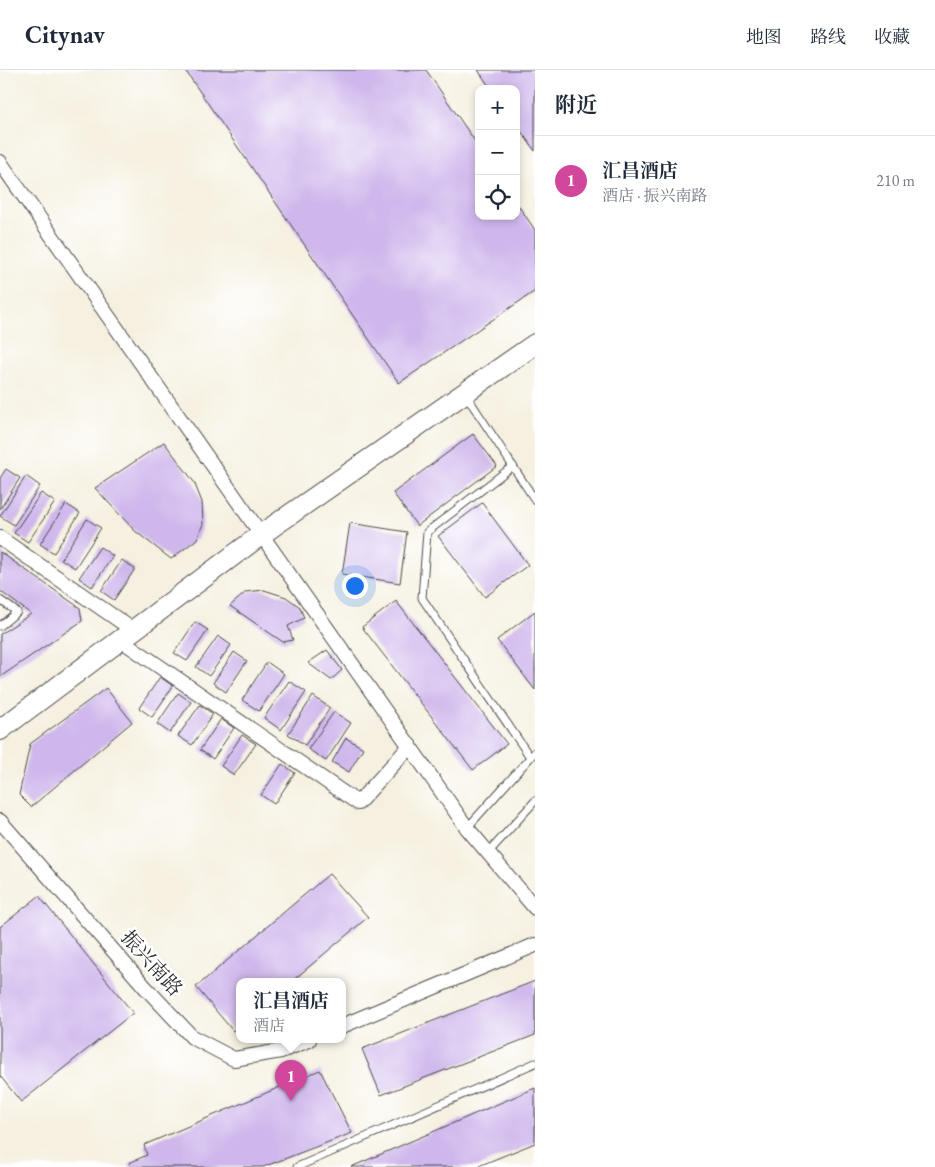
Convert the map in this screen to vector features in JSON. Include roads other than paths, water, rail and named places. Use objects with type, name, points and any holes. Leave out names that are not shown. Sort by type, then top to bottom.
[{"type":"street","points":[[0,162],[467,828],[534,905]]},
{"type":"street","points":[[0,730],[262,534],[535,344]]},
{"type":"street","points":[[0,538],[127,635],[358,804],[410,746]]},
{"type":"street","name":"振兴南路","points":[[0,821],[145,987],[192,1037],[234,1059],[281,1051],[301,1043]]},
{"type":"street","points":[[346,1024],[535,945]]},
{"type":"lane","points":[[464,393],[535,500]]},
{"type":"lane","points":[[467,828],[533,755],[422,598],[427,532],[513,466]]},
{"type":"lane","points":[[0,600],[17,612],[0,626]]},
{"type":"lane","points":[[488,852],[535,802]]},
{"type":"lane","points":[[297,1167],[535,1063]]},
{"type":"place","name":"汇昌酒店","points":[[291,1101]]}]
